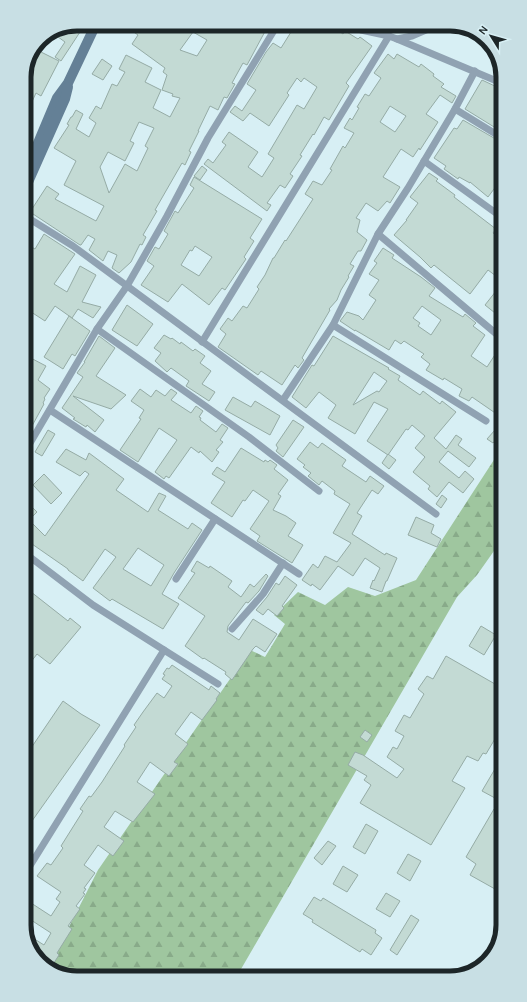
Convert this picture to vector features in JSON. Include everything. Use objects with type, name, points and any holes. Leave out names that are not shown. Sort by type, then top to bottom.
[{"type":"main road","points":[[31,158],[57,98],[68,83],[93,31]]},
{"type":"main road","points":[[31,176],[65,100],[68,83]]},
{"type":"street","points":[[31,442],[97,329],[127,286],[167,216],[208,138],[274,31]]},
{"type":"street","points":[[366,31],[398,39],[496,81]]},
{"type":"street","points":[[398,39],[412,36],[424,31]]},
{"type":"street","points":[[202,342],[389,36]]},
{"type":"street","points":[[283,400],[333,325],[378,234],[408,188],[455,109],[475,71]]},
{"type":"street","points":[[455,109],[496,134]]},
{"type":"street","points":[[424,161],[496,213]]},
{"type":"street","points":[[31,220],[73,246],[436,514]]},
{"type":"street","points":[[378,234],[496,334]]},
{"type":"street","points":[[333,325],[486,421]]},
{"type":"street","points":[[97,329],[249,437],[319,491]]},
{"type":"street","points":[[50,410],[299,574]]},
{"type":"street","points":[[176,579],[215,519]]},
{"type":"street","points":[[31,558],[93,605],[218,684]]},
{"type":"street","points":[[232,629],[263,594],[283,563]]},
{"type":"street","points":[[31,864],[164,650]]},
{"type":"green space","points":[[496,457],[496,548],[477,575],[457,597],[240,971],[74,971],[63,969],[51,962],[98,870],[250,650],[265,657],[285,624],[274,615],[298,592],[325,605],[348,587],[375,596],[416,580]]},
{"type":"building","points":[[132,31],[265,31],[247,65],[243,63],[232,83],[235,84],[227,98],[224,97],[218,110],[210,106],[189,151],[191,152],[185,165],[182,163],[155,210],[157,211],[143,235],[146,237],[142,245],[140,244],[131,262],[119,273],[112,268],[117,255],[108,251],[103,261],[89,250],[95,239],[88,235],[80,245],[31,213],[31,210],[47,186],[59,194],[55,199],[96,221],[104,206],[64,185],[76,161],[54,148],[69,125],[67,124],[76,110],[83,114],[76,129],[89,137],[96,123],[89,118],[96,106],[101,109],[112,84],[117,86],[125,72],[119,69],[126,55],[152,68],[145,82],[161,90],[153,108],[170,117],[180,98],[172,96],[173,94],[162,90],[167,75],[163,72],[165,68],[132,44],[138,35]],"holes":[[[193,32],[207,40],[197,56],[180,50]],[[139,122],[154,128],[145,146],[148,148],[137,171],[125,164],[109,193],[100,167],[108,152],[125,161],[134,143],[130,141]]]},
{"type":"building","points":[[292,31],[339,31],[343,34],[345,31],[358,39],[360,37],[372,46],[346,83],[349,86],[329,120],[324,117],[300,155],[302,156],[290,174],[293,176],[285,188],[280,185],[267,203],[271,205],[267,211],[204,164],[208,159],[213,163],[226,145],[222,142],[229,132],[258,152],[248,167],[262,177],[274,158],[268,154],[297,105],[304,109],[317,87],[304,78],[301,82],[297,78],[287,93],[289,95],[269,126],[250,113],[243,121],[230,112],[235,106],[242,111],[256,90],[247,84],[273,43],[281,48]]},
{"type":"building","points":[[68,32],[80,32],[61,61],[55,57],[65,42],[57,36]]},
{"type":"building","points":[[40,51],[59,61],[41,96],[36,93],[31,104],[31,74],[35,60]]},
{"type":"building","points":[[388,54],[394,59],[397,54],[419,67],[421,64],[444,84],[441,87],[456,96],[452,103],[440,95],[426,114],[438,122],[420,150],[419,148],[413,157],[401,149],[383,177],[400,187],[390,203],[387,201],[378,211],[366,203],[356,218],[360,220],[357,232],[367,240],[361,251],[358,251],[350,264],[354,266],[348,276],[349,277],[337,300],[329,309],[330,310],[302,358],[304,360],[298,368],[295,365],[282,385],[261,371],[258,375],[218,347],[226,334],[220,329],[228,318],[232,321],[243,306],[247,308],[259,289],[257,287],[265,275],[273,258],[285,240],[286,241],[313,199],[305,194],[313,181],[322,185],[332,170],[330,169],[343,146],[345,148],[354,133],[344,128],[350,118],[352,120],[359,108],[357,107],[365,94],[369,96],[381,78],[374,73]],"holes":[[[390,106],[406,116],[395,132],[380,122]]]},
{"type":"building","points":[[102,59],[112,66],[103,80],[92,74]]},
{"type":"building","points":[[482,80],[496,87],[496,128],[465,109]]},
{"type":"building","points":[[463,120],[496,139],[496,186],[488,197],[470,182],[459,177],[458,179],[444,169],[446,166],[434,158],[454,128],[457,129]]},
{"type":"building","points":[[202,166],[207,170],[200,180],[194,176]]},
{"type":"building","points":[[429,173],[438,179],[436,181],[455,195],[454,197],[496,229],[493,233],[496,236],[496,276],[488,270],[470,294],[434,265],[431,268],[394,235],[407,220],[418,203],[410,197]]},
{"type":"building","points":[[194,177],[262,219],[250,238],[254,241],[244,257],[246,259],[225,290],[222,288],[209,305],[182,284],[168,302],[141,285],[154,266],[147,261],[155,247],[159,249],[168,234],[164,231],[175,211],[178,213],[194,188],[190,185]],"holes":[[[195,246],[212,257],[199,276],[181,265],[190,250],[192,251]]]},
{"type":"building","points":[[44,234],[75,254],[54,284],[67,292],[80,266],[96,275],[82,302],[101,307],[93,318],[78,309],[72,318],[55,306],[45,321],[31,312],[31,247],[35,249]]},
{"type":"building","points":[[383,248],[394,255],[392,258],[435,288],[429,296],[463,317],[465,314],[476,323],[473,326],[485,335],[471,356],[487,367],[496,353],[496,414],[472,397],[469,401],[459,396],[462,389],[444,378],[443,380],[426,370],[430,364],[421,357],[424,354],[404,341],[401,344],[395,340],[389,350],[340,321],[347,312],[359,316],[363,320],[376,300],[369,295],[379,280],[369,274],[377,263],[374,261]],"holes":[[[422,306],[441,320],[431,335],[418,326],[420,323],[413,318]]]},
{"type":"building","points":[[496,291],[496,314],[485,305]]},
{"type":"building","points":[[127,305],[153,324],[137,346],[112,330]]},
{"type":"building","points":[[69,316],[90,331],[75,356],[72,354],[63,369],[44,357]]},
{"type":"building","points":[[164,335],[171,339],[172,338],[180,344],[181,342],[193,351],[195,349],[205,356],[200,363],[211,371],[202,384],[215,392],[209,401],[186,386],[189,381],[171,368],[167,372],[155,361],[161,353],[154,348]]},
{"type":"building","points":[[99,336],[115,348],[96,376],[126,395],[111,409],[73,396],[104,420],[95,432],[87,425],[86,427],[73,419],[75,418],[62,408],[83,377],[77,373],[85,362]]},
{"type":"building","points":[[333,336],[389,368],[388,369],[400,376],[398,380],[420,395],[423,391],[440,404],[442,401],[456,412],[434,438],[446,449],[456,435],[462,439],[458,445],[476,458],[469,467],[448,451],[439,462],[459,478],[465,471],[474,479],[463,493],[449,482],[437,497],[428,489],[430,486],[413,472],[425,457],[415,448],[425,436],[412,425],[408,430],[406,429],[388,455],[367,441],[388,409],[374,402],[355,434],[328,418],[336,405],[319,392],[306,408],[292,397],[312,365],[314,366]],"holes":[[[374,372],[387,381],[379,392],[377,391],[353,405]]]},
{"type":"building","points":[[31,358],[46,366],[38,380],[50,389],[44,398],[44,404],[31,428]]},
{"type":"building","points":[[140,389],[151,397],[156,390],[165,396],[171,389],[177,393],[171,400],[191,413],[196,406],[203,411],[199,417],[201,418],[200,420],[216,432],[222,424],[228,428],[220,440],[223,442],[216,450],[219,452],[212,462],[200,451],[199,453],[191,447],[169,478],[166,476],[164,479],[155,472],[177,440],[159,428],[138,462],[120,450],[141,419],[139,418],[144,410],[131,401]]},
{"type":"building","points":[[233,397],[251,407],[255,401],[280,416],[270,435],[225,410]]},
{"type":"building","points":[[293,420],[304,427],[283,457],[276,451],[278,448],[276,445]]},
{"type":"building","points":[[48,430],[55,434],[42,456],[35,452]]},
{"type":"building","points":[[495,430],[496,431],[496,440],[493,443],[487,439]]},
{"type":"building","points":[[310,442],[318,448],[322,443],[346,460],[342,466],[366,482],[370,476],[384,486],[378,494],[372,490],[357,513],[362,516],[352,534],[385,555],[386,553],[397,558],[382,592],[370,588],[380,568],[365,558],[353,576],[338,566],[320,590],[312,584],[311,586],[302,580],[313,564],[318,568],[325,556],[337,562],[351,543],[333,533],[350,504],[334,494],[335,491],[322,481],[319,485],[308,476],[311,473],[303,467],[305,465],[297,459]]},
{"type":"building","points":[[241,448],[264,462],[265,460],[268,462],[270,460],[277,465],[274,469],[288,480],[278,494],[281,496],[273,510],[296,523],[288,536],[303,545],[292,563],[257,541],[260,536],[250,529],[269,501],[253,490],[245,501],[243,500],[232,517],[211,503],[225,482],[212,474],[217,467],[225,472]]},
{"type":"building","points":[[66,449],[86,460],[89,453],[124,479],[116,490],[148,512],[159,493],[166,496],[158,510],[188,529],[192,523],[202,530],[162,594],[179,604],[163,629],[112,599],[110,601],[93,588],[116,557],[105,549],[83,581],[32,544],[31,545],[31,522],[45,536],[89,474],[85,471],[80,476],[56,462]],"holes":[[[138,548],[164,565],[151,586],[123,569]]]},
{"type":"building","points":[[388,454],[396,460],[389,469],[382,463]]},
{"type":"building","points":[[44,474],[62,493],[51,504],[33,485]]},
{"type":"building","points":[[442,495],[447,499],[441,508],[436,504]]},
{"type":"building","points":[[31,506],[37,512],[31,518]]},
{"type":"building","points":[[416,517],[434,525],[431,533],[441,539],[437,547],[408,535]]},
{"type":"building","points":[[197,561],[209,568],[210,566],[232,581],[228,587],[241,597],[250,584],[254,587],[266,574],[268,576],[259,591],[248,603],[246,602],[228,626],[227,632],[239,640],[253,619],[277,634],[265,652],[256,646],[253,649],[232,680],[225,674],[226,672],[204,658],[203,659],[185,646],[205,616],[178,598],[195,573],[191,571]]},
{"type":"building","points":[[285,576],[297,585],[282,606],[284,608],[277,616],[268,609],[263,615],[256,610],[276,583],[279,585]]},
{"type":"building","points":[[31,592],[68,621],[70,618],[81,627],[50,664],[37,654],[31,662]]},
{"type":"building","points":[[481,626],[496,635],[484,655],[469,646]]},
{"type":"building","points":[[446,656],[496,685],[496,737],[486,754],[483,753],[478,761],[467,756],[452,781],[465,788],[431,845],[360,803],[371,785],[364,780],[367,776],[348,765],[355,752],[363,755],[397,778],[404,769],[387,757],[393,747],[397,749],[404,736],[395,731],[404,715],[410,718],[424,694],[418,689],[427,676],[433,679]]},
{"type":"building","points":[[172,665],[209,690],[211,686],[220,693],[216,699],[217,700],[202,720],[191,712],[175,734],[188,744],[174,762],[178,764],[169,776],[150,762],[137,782],[155,794],[133,822],[115,811],[104,827],[124,841],[113,856],[98,845],[84,865],[95,873],[84,888],[86,889],[83,893],[85,894],[76,906],[80,909],[68,926],[72,929],[57,953],[59,955],[53,964],[37,948],[34,939],[44,945],[51,933],[31,920],[31,903],[51,916],[60,902],[56,899],[61,892],[37,876],[47,863],[51,865],[63,848],[61,846],[83,811],[80,809],[89,796],[91,797],[102,782],[125,746],[124,745],[136,727],[134,725],[143,712],[157,693],[164,698],[172,686],[162,679],[167,668],[169,669]]},
{"type":"building","points":[[63,701],[100,725],[31,822],[31,748]]},
{"type":"building","points":[[365,730],[372,735],[367,742],[360,737]]},
{"type":"building","points":[[496,767],[495,798],[482,791]]},
{"type":"building","points":[[494,809],[496,810],[495,889],[470,875],[476,864],[466,857]]},
{"type":"building","points":[[366,824],[378,831],[365,854],[353,847]]},
{"type":"building","points":[[328,841],[336,846],[322,865],[314,858]]},
{"type":"building","points":[[408,854],[421,861],[410,881],[397,873]]},
{"type":"building","points":[[343,866],[358,875],[347,892],[333,884]]},
{"type":"building","points":[[386,893],[400,901],[390,917],[376,909]]},
{"type":"building","points":[[314,897],[321,901],[323,898],[376,930],[375,933],[382,938],[371,955],[362,949],[360,952],[312,922],[313,920],[303,914]]},
{"type":"building","points":[[411,915],[419,920],[397,955],[390,950]]}]
